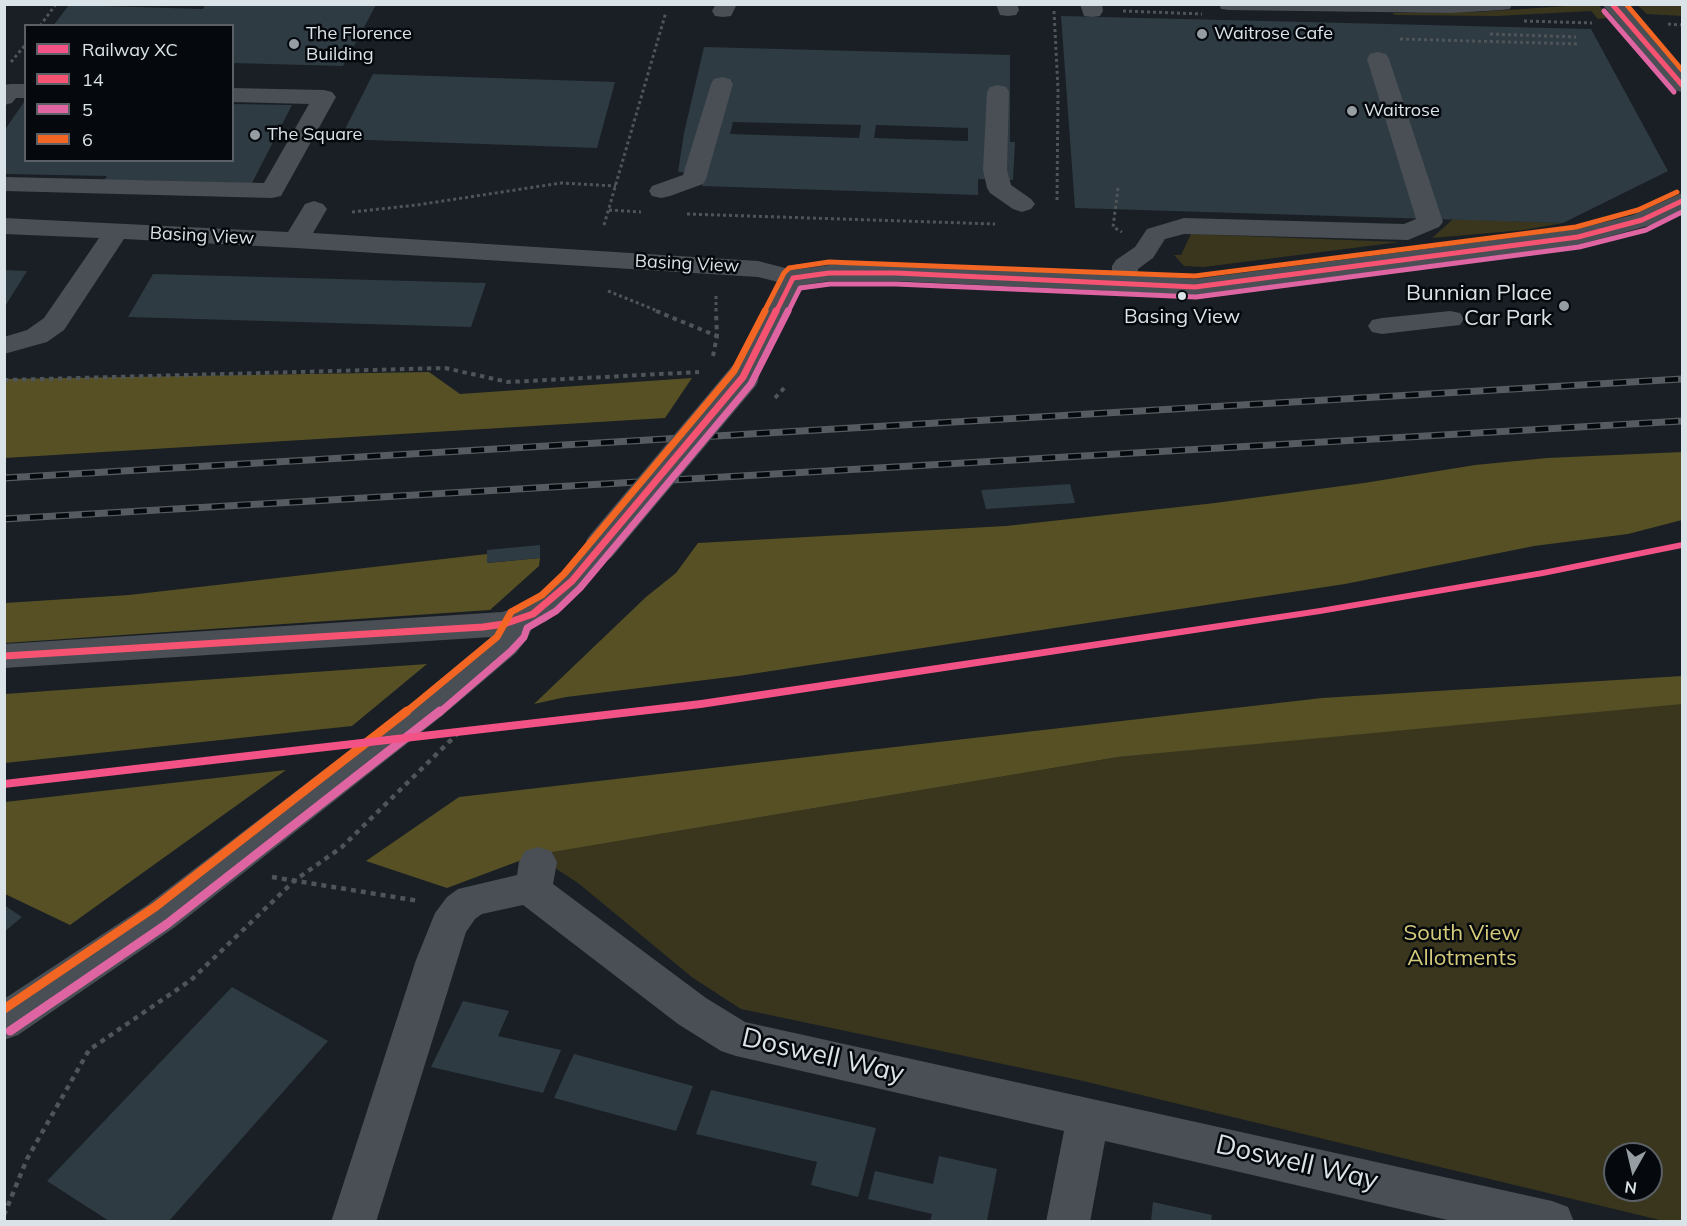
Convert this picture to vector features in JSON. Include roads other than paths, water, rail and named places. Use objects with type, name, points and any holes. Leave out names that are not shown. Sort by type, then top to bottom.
[{"type":"street","points":[[1228,4],[1439,7],[1502,4]]},
{"type":"street","points":[[1612,4],[1683,85]]},
{"type":"street","points":[[1125,282],[1125,266],[1144,252],[1156,234],[1169,228],[1184,226],[1408,232],[1430,222],[1378,58]]},
{"type":"street","points":[[661,191],[694,179],[722,84]]},
{"type":"street","points":[[4,98],[10,91],[24,91]]},
{"type":"street","points":[[998,92],[995,170],[999,188],[1022,204]]},
{"type":"street","points":[[4,184],[272,191],[324,97],[234,95]]},
{"type":"street","name":"Basing View","points":[[4,226],[296,240],[758,269],[793,278],[829,273],[896,273],[1195,287],[1578,237],[1642,220],[1683,201]]},
{"type":"street","points":[[296,240],[314,209]]},
{"type":"street","points":[[4,346],[37,336],[54,324],[117,231]]},
{"type":"street","points":[[4,656],[483,627],[518,620],[533,614],[549,603],[572,581],[743,377],[793,278]]},
{"type":"street","points":[[1382,326],[1450,319]]},
{"type":"street","points":[[4,332],[34,324],[54,324]]},
{"type":"street","points":[[4,1022],[161,916],[430,707],[504,644],[514,631],[518,620]]},
{"type":"street","name":"Doswell Way","points":[[353,1221],[449,925],[461,908],[481,897],[517,890],[536,877],[692,1011],[736,1038],[1552,1221]]},
{"type":"street","points":[[1068,1221],[1088,1116]]},
{"type":"railway","points":[[4,478],[1682,379]]},
{"type":"railway","points":[[4,519],[1682,421]]},
{"type":"rail line","name":"XC","points":[[4,784],[701,704],[1320,611],[1543,573],[1682,545]]},
{"type":"place","name":"Waitrose Cafe","points":[[1202,34]]},
{"type":"place","name":"The Florence Building","points":[[294,44]]},
{"type":"place","name":"Waitrose","points":[[1352,111]]},
{"type":"place","name":"The Square","points":[[255,135]]},
{"type":"place","name":"Basing View","points":[[1182,296]]},
{"type":"place","name":"Bunnian Place Car Park","points":[[1564,306]]},
{"type":"park label","name":"South View Allotments","points":[[1462,946]]}]
